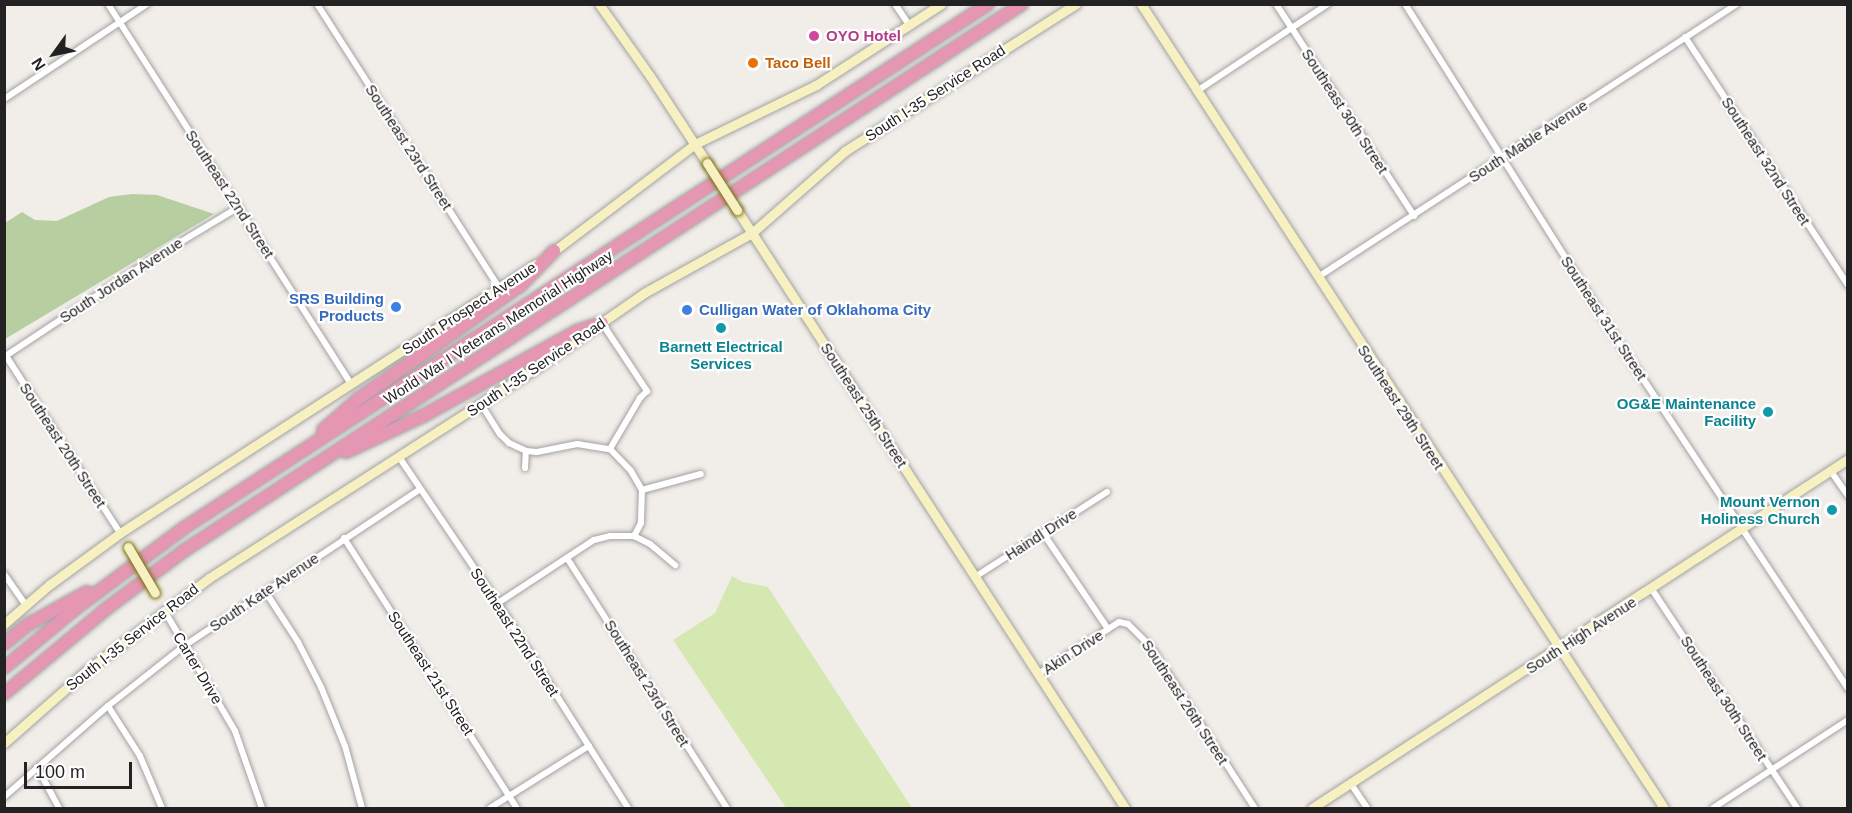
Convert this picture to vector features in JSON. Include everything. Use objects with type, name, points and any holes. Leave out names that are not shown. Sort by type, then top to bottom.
[{"type":"highway","name":"World War I Veterans Memorial Highway","points":[[4,668],[125,571],[294,456],[988,4]]},
{"type":"highway","name":"World War I Veterans Memorial Highway","points":[[4,694],[135,586],[302,473],[1022,4]]},
{"type":"highway","points":[[294,456],[357,400],[520,286],[554,251]]},
{"type":"highway","points":[[302,473],[423,416],[577,331],[602,323]]},
{"type":"highway","points":[[4,644],[29,624],[125,571]]},
{"type":"highway","points":[[4,705],[36,666]]},
{"type":"main road","name":"Southeast 25th Street","points":[[599,4],[707,163],[1125,808]]},
{"type":"main road","name":"South Prospect Avenue","points":[[4,624],[25,604],[120,533],[500,289],[554,251],[694,144],[816,85],[941,4]]},
{"type":"main road","name":"South I-35 Service Road","points":[[4,743],[78,678],[164,610],[251,550],[481,404],[644,293],[752,233],[845,151],[1076,4]]},
{"type":"main road","name":"Southeast 29th Street","points":[[1141,4],[1559,650],[1664,808]]},
{"type":"main road","name":"South High Avenue","points":[[1312,808],[1559,650],[1848,459]]},
{"type":"main road","name":"Carter Drive","points":[[120,533],[164,610]]},
{"type":"street","name":"Southeast 22nd Street","points":[[108,4],[351,384]]},
{"type":"street","points":[[4,99],[147,4]]},
{"type":"street","name":"Southeast 23rd Street","points":[[317,4],[500,289]]},
{"type":"street","points":[[895,4],[909,26]]},
{"type":"street","name":"Southeast 30th Street","points":[[1276,4],[1414,216]]},
{"type":"street","points":[[1197,91],[1328,4]]},
{"type":"street","name":"Southeast 31st Street","points":[[1405,4],[1620,344],[1848,689]]},
{"type":"street","name":"South Mable Avenue","points":[[1318,277],[1737,4]]},
{"type":"street","name":"Southeast 32nd Street","points":[[1685,38],[1848,285]]},
{"type":"street","name":"South Jordan Avenue","points":[[5,357],[156,256],[239,207]]},
{"type":"street","points":[[602,323],[647,391],[640,398],[610,449]]},
{"type":"street","name":"Southeast 20th Street","points":[[5,357],[120,533]]},
{"type":"street","points":[[481,404],[500,434],[509,443],[526,451],[537,452],[577,444],[610,449],[631,471],[642,490],[641,523],[634,536]]},
{"type":"street","points":[[525,468],[526,451]]},
{"type":"street","name":"Southeast 22nd Street","points":[[399,457],[498,603],[628,808]]},
{"type":"street","points":[[1830,470],[1848,496]]},
{"type":"street","points":[[642,490],[701,474]]},
{"type":"street","name":"South Kate Avenue","points":[[4,797],[108,706],[184,646],[420,489]]},
{"type":"street","name":"Haindl Drive","points":[[975,577],[1107,492]]},
{"type":"street","points":[[1043,533],[1108,629]]},
{"type":"street","points":[[498,603],[594,540],[610,536],[634,536],[650,544],[675,566]]},
{"type":"street","name":"Southeast 21st Street","points":[[344,538],[517,808]]},
{"type":"street","name":"Southeast 23rd Street","points":[[567,558],[727,808]]},
{"type":"street","points":[[4,574],[25,604]]},
{"type":"street","name":"Southeast 30th Street","points":[[1651,588],[1797,808]]},
{"type":"street","points":[[265,591],[298,642],[321,687],[345,746],[362,808]]},
{"type":"street","name":"Carter Drive","points":[[164,610],[235,731],[262,808]]},
{"type":"street","name":"Southeast 26th Street","points":[[1108,629],[1119,622],[1128,624],[1150,646],[1255,808]]},
{"type":"street","name":"Akin Drive","points":[[1038,674],[1108,629]]},
{"type":"street","points":[[108,706],[140,756],[162,808]]},
{"type":"street","points":[[1713,808],[1848,720]]},
{"type":"street","points":[[490,808],[589,746]]},
{"type":"street","points":[[37,767],[60,808]]},
{"type":"street","points":[[1351,784],[1367,808]]},
{"type":"green space","points":[[132,194],[157,195],[214,214],[5,339],[5,223],[22,212],[35,220],[57,221],[109,197]]},
{"type":"green space","points":[[732,576],[743,582],[768,587],[912,808],[786,808],[673,640],[715,613]]},
{"type":"place","name":"OYO Hotel","points":[[814,36]]},
{"type":"place","name":"Taco Bell","points":[[753,63]]},
{"type":"place","name":"SRS Building Products","points":[[396,307]]},
{"type":"place","name":"Culligan Water of Oklahoma City","points":[[687,310]]},
{"type":"place","name":"Barnett Electrical Services","points":[[721,328]]},
{"type":"place","name":"OG&E Maintenance Facility","points":[[1768,412]]},
{"type":"place","name":"Mount Vernon Holiness Church","points":[[1832,510]]}]
